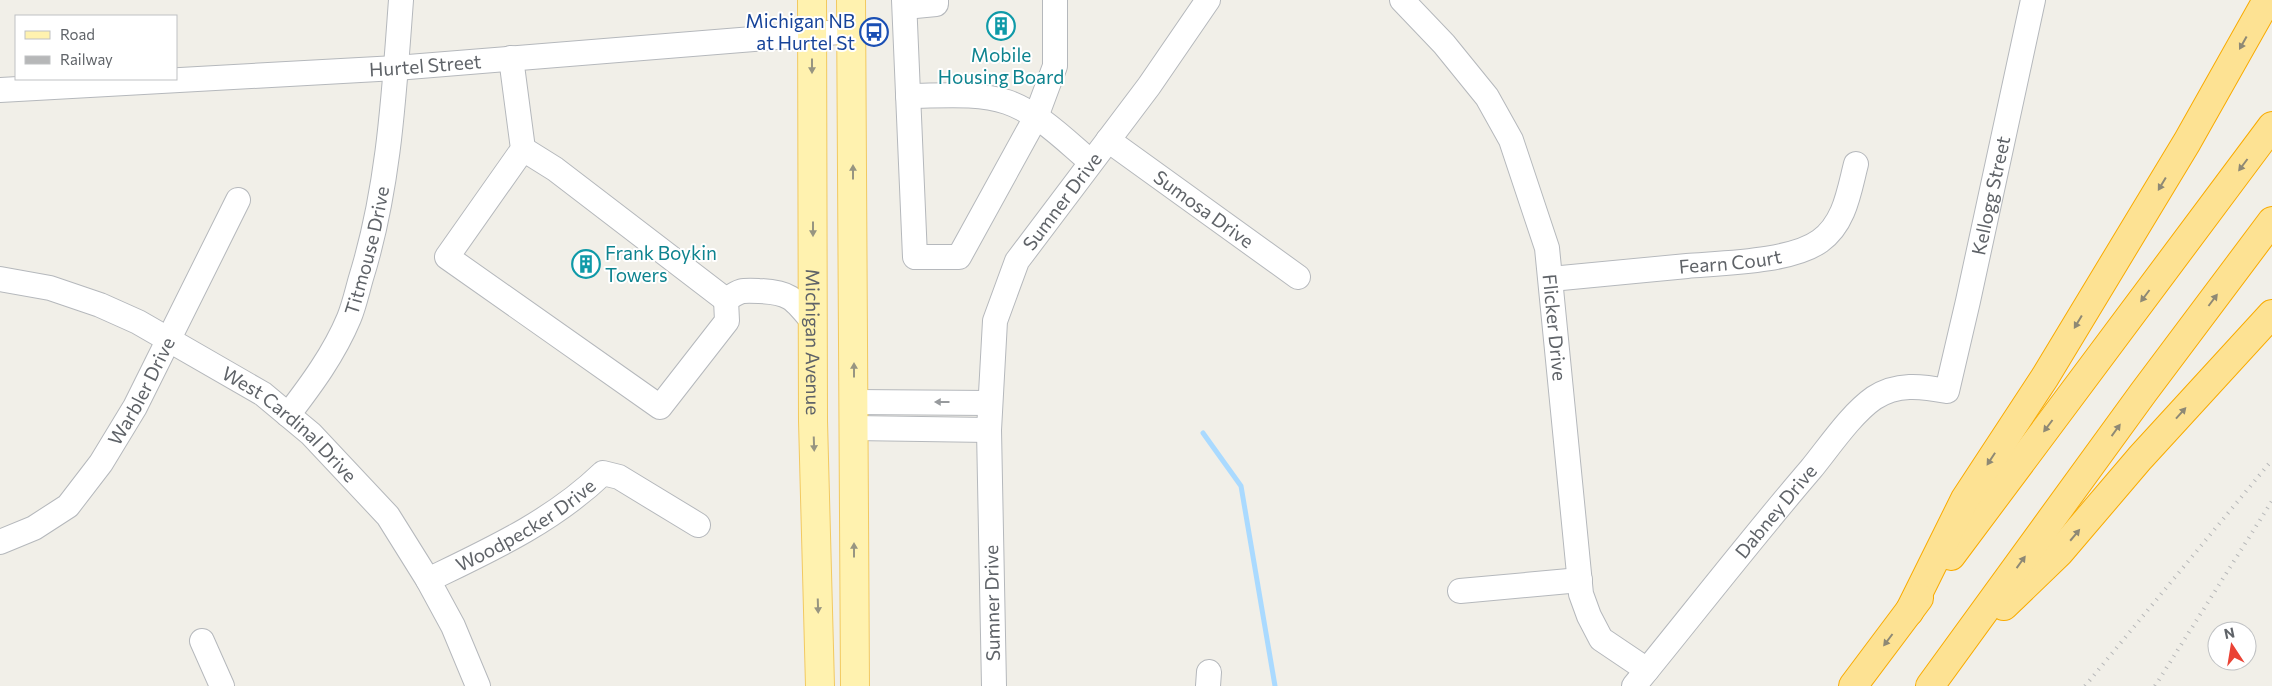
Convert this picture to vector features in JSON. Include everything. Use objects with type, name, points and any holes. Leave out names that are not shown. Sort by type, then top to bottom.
[{"type":"highway","points":[[1908,612],[1965,498],[2045,376],[2187,142],[2267,0]]},
{"type":"highway","points":[[1853,686],[2272,126]]},
{"type":"highway","points":[[1930,686],[2143,393],[2272,221]]},
{"type":"highway","points":[[1953,656],[2059,553],[2140,458],[2272,314]]},
{"type":"main road","name":"Michigan Avenue","points":[[812,0],[814,421],[820,686]]},
{"type":"main road","points":[[851,0],[855,686]]},
{"type":"street","name":"Titmouse Drive","points":[[288,415],[331,353],[349,318],[362,274],[381,202],[392,118],[401,0]]},
{"type":"street","points":[[936,0],[936,4],[904,4],[915,257],[959,257],[1036,117],[1055,66],[1055,0]]},
{"type":"street","name":"Flicker Drive","points":[[1402,0],[1444,44],[1487,97],[1511,140],[1547,248],[1581,594],[1589,616],[1601,639],[1641,678]]},
{"type":"street","name":"Kellogg Street","points":[[1947,391],[2033,0]]},
{"type":"street","name":"Sumner Drive","points":[[994,686],[989,430],[995,321],[1018,261],[1150,86],[1203,2]]},
{"type":"street","name":"Hurtel Street","points":[[0,90],[396,68],[852,31]]},
{"type":"street","points":[[511,58],[522,149],[447,257],[660,407],[727,321],[726,300],[555,169],[522,149]]},
{"type":"street","points":[[908,96],[982,97],[1007,102],[1036,117],[1091,162]]},
{"type":"street","name":"Sumosa Drive","points":[[1108,140],[1298,277]]},
{"type":"street","name":"Fearn Court","points":[[1551,279],[1758,260],[1799,251],[1820,242],[1832,230],[1845,208],[1856,164]]},
{"type":"street","name":"Warbler Drive","points":[[0,542],[34,528],[68,506],[101,463],[135,407],[238,200]]},
{"type":"street","name":"West Cardinal Drive","points":[[0,279],[50,288],[100,305],[138,322],[263,394],[311,434],[388,516],[428,580],[453,626],[478,686]]},
{"type":"street","points":[[726,300],[740,290],[780,292],[800,305],[813,322]]},
{"type":"street","name":"Dabney Drive","points":[[1641,678],[1801,480],[1854,417],[1874,398],[1896,389],[1917,386],[1947,391]]},
{"type":"street","points":[[854,415],[990,403]]},
{"type":"street","points":[[854,415],[989,430]]},
{"type":"street","name":"Woodpecker Drive","points":[[428,580],[516,537],[554,514],[604,473],[619,477],[698,525]]},
{"type":"street","points":[[1460,591],[1580,580]]},
{"type":"street","points":[[202,641],[222,686]]},
{"type":"waterway","points":[[1203,433],[1241,486],[1275,686]]},
{"type":"railway","points":[[2085,686],[2272,460]]},
{"type":"railway","points":[[2155,686],[2272,501]]},
{"type":"place","name":"Mobile Housing Board","points":[[1001,26]]},
{"type":"place","name":"Michigan NB at Hurtel St","points":[[874,32]]},
{"type":"place","name":"Frank Boykin Towers","points":[[586,264]]}]
